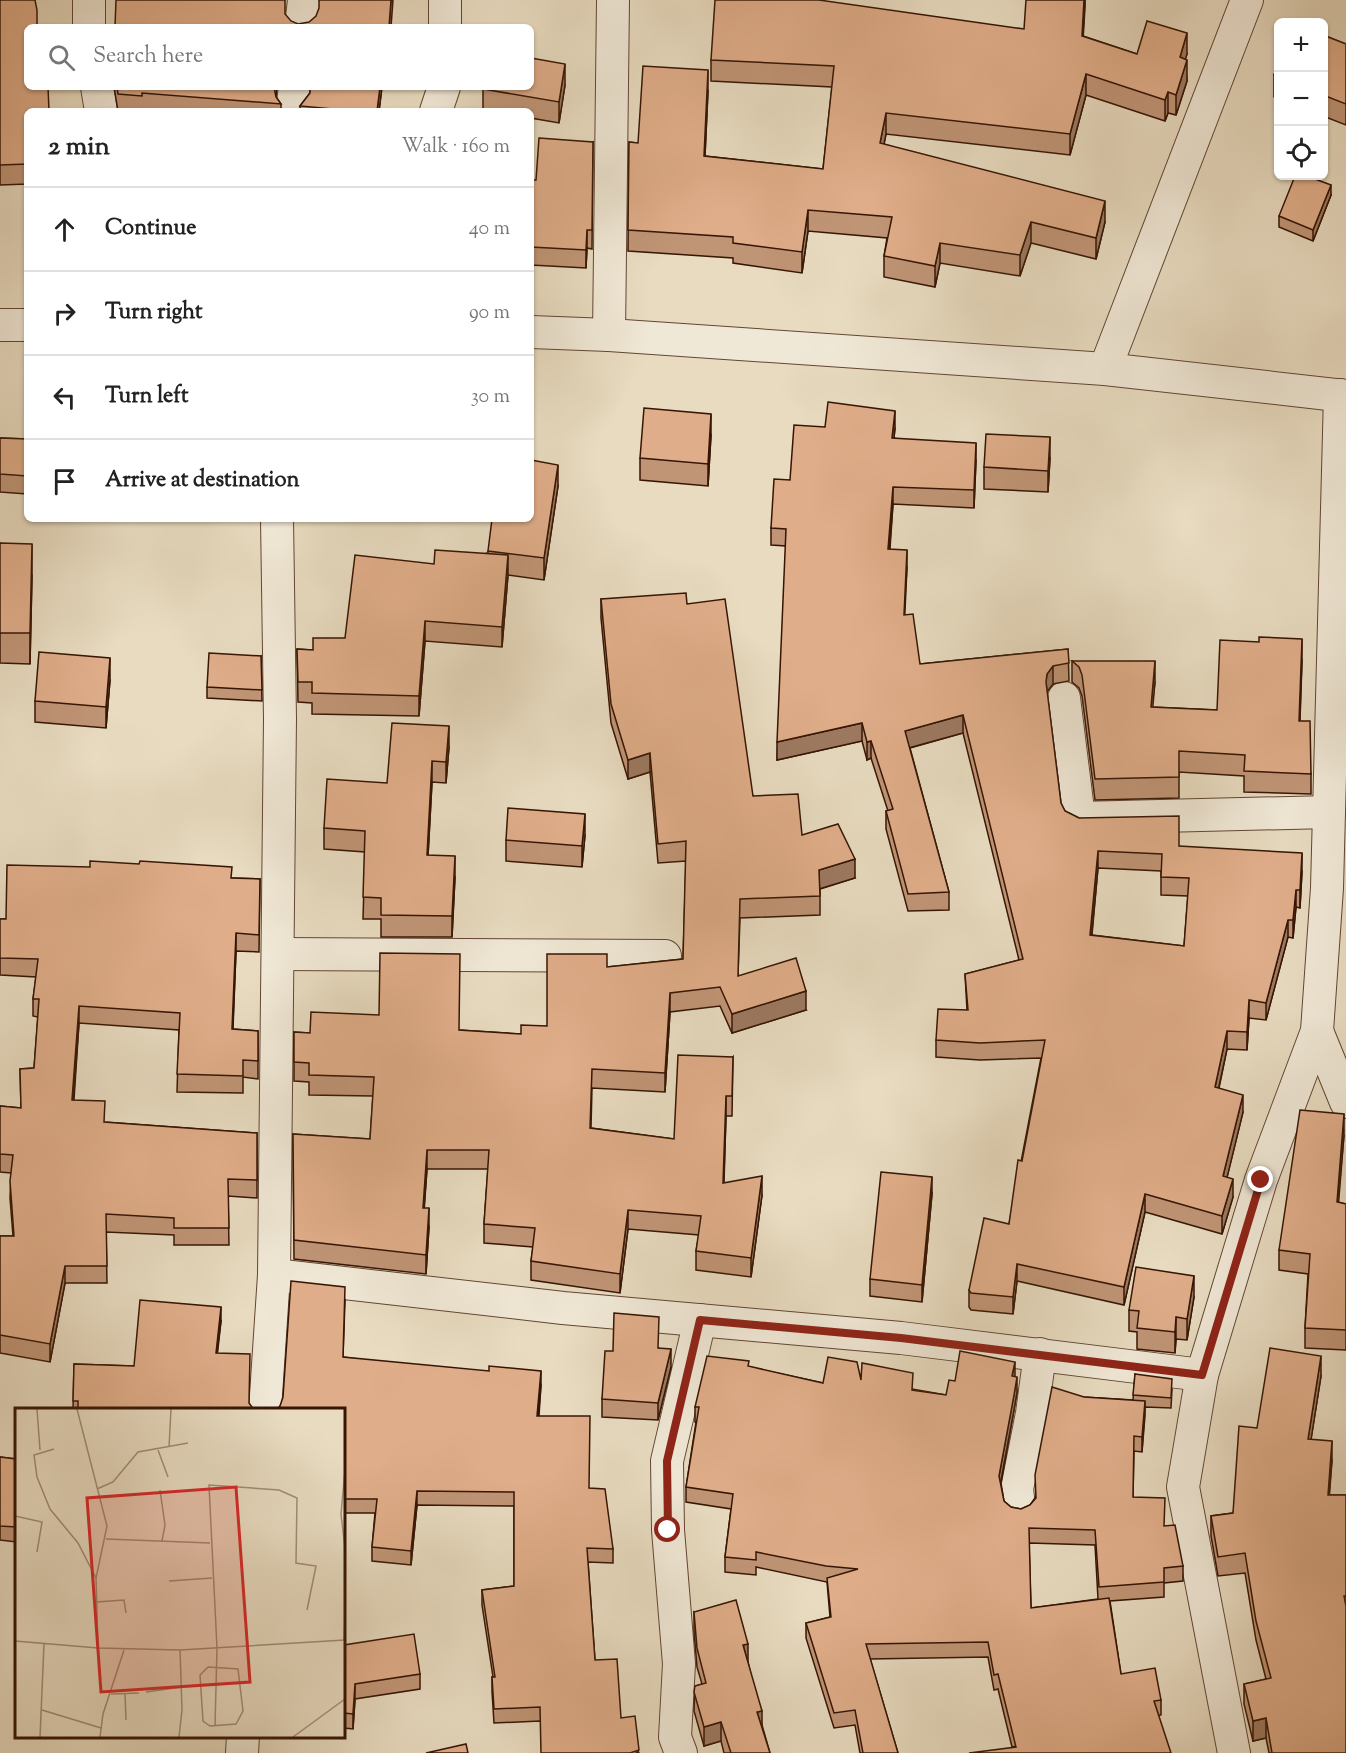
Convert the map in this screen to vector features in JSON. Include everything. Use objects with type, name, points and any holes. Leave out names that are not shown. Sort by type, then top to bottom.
[{"type":"street","points":[[89,0],[90,24]]},
{"type":"street","points":[[301,24],[304,0]]},
{"type":"street","points":[[445,0],[445,24]]},
{"type":"street","points":[[609,334],[613,0]]},
{"type":"street","points":[[1105,369],[1247,0]]},
{"type":"street","points":[[98,90],[100,108]]},
{"type":"street","points":[[292,108],[295,90]]},
{"type":"street","points":[[437,108],[443,90]]},
{"type":"street","points":[[0,325],[24,325]]},
{"type":"street","points":[[534,332],[609,334],[1105,369],[1343,395],[1329,812],[1317,1031],[1261,1180],[1202,1375],[1183,1487],[1234,1753]]},
{"type":"street","points":[[265,1408],[274,1275],[280,719],[277,522]]},
{"type":"street","points":[[1064,698],[1078,818],[1329,812]]},
{"type":"street","points":[[278,954],[665,956]]},
{"type":"street","points":[[1317,1031],[1346,1102]]},
{"type":"street","points":[[274,1275],[563,1308],[901,1338],[1202,1375]]},
{"type":"street","points":[[681,1753],[675,1737],[679,1664],[668,1530],[667,1461],[700,1320]]},
{"type":"street","points":[[1019,1506],[1017,1489],[1032,1413],[1040,1354]]},
{"type":"street","points":[[242,1753],[243,1738]]},
{"type":"building","points":[[0,0],[35,0],[37,24],[24,24],[24,90],[48,90],[49,108],[24,108],[24,164],[0,165]]},
{"type":"building","points":[[116,0],[285,0],[285,14],[291,21],[298,24],[115,24]]},
{"type":"building","points":[[319,0],[391,0],[389,24],[298,24],[309,22],[316,16]]},
{"type":"building","points":[[715,0],[819,0],[1024,29],[1026,0],[1084,0],[1082,36],[1137,54],[1147,21],[1187,33],[1180,57],[1187,60],[1176,95],[1168,92],[1165,100],[1086,74],[1070,134],[886,113],[880,143],[1105,201],[1096,238],[1031,222],[1020,255],[940,243],[935,266],[884,256],[892,217],[808,210],[802,252],[733,243],[733,237],[628,230],[629,142],[638,143],[643,66],[708,70],[704,156],[823,169],[834,66],[711,60]]},
{"type":"building","points":[[1328,37],[1346,44],[1346,104],[1328,97]]},
{"type":"building","points":[[534,59],[565,64],[559,102],[489,90],[534,90]]},
{"type":"building","points":[[117,90],[275,90],[281,104],[142,93],[142,96],[118,94]]},
{"type":"building","points":[[310,90],[380,90],[377,108],[300,106]]},
{"type":"building","points":[[539,138],[593,142],[592,230],[587,230],[586,250],[534,247],[534,180],[536,180]]},
{"type":"building","points":[[1293,180],[1318,180],[1331,185],[1313,230],[1279,216]]},
{"type":"building","points":[[828,402],[895,411],[892,438],[976,443],[974,490],[893,487],[888,549],[907,550],[904,615],[913,614],[920,664],[1068,649],[1069,663],[1053,666],[1047,674],[1046,682],[1061,803],[1065,811],[1079,818],[1179,816],[1179,846],[1302,853],[1300,890],[1296,890],[1293,920],[1288,920],[1266,1003],[1249,1000],[1247,1032],[1227,1031],[1215,1087],[1243,1095],[1223,1176],[1233,1179],[1222,1216],[1145,1194],[1124,1287],[1017,1264],[1013,1297],[971,1293],[969,1290],[984,1218],[1009,1224],[1018,1160],[1022,1161],[1045,1040],[980,1043],[936,1040],[938,1009],[968,1010],[965,974],[1023,959],[963,715],[905,731],[949,892],[908,894],[886,811],[893,809],[871,741],[867,742],[862,723],[777,742],[786,529],[771,528],[774,479],[790,480],[794,425],[825,427]],"holes":[[[1098,851],[1162,854],[1161,877],[1189,878],[1184,946],[1090,935]]]},
{"type":"building","points":[[644,408],[711,414],[708,464],[640,458]]},
{"type":"building","points":[[986,434],[1050,437],[1048,471],[984,467]]},
{"type":"building","points":[[0,438],[24,439],[24,476],[0,474]]},
{"type":"building","points":[[534,461],[558,465],[544,558],[488,551],[492,522],[534,522]]},
{"type":"building","points":[[0,543],[32,544],[30,633],[0,633]]},
{"type":"building","points":[[435,550],[508,555],[502,627],[425,621],[419,696],[312,693],[312,682],[298,682],[297,649],[313,650],[313,638],[345,638],[355,555],[434,564]]},
{"type":"building","points":[[686,593],[687,604],[725,599],[753,796],[798,794],[802,835],[838,824],[855,859],[819,870],[820,896],[740,899],[738,976],[796,958],[806,991],[732,1014],[720,987],[670,993],[665,1073],[592,1069],[590,1128],[674,1139],[678,1055],[733,1057],[732,1096],[726,1096],[723,1183],[762,1176],[751,1258],[696,1251],[701,1216],[628,1210],[620,1274],[531,1261],[535,1228],[484,1224],[489,1150],[427,1150],[423,1208],[429,1208],[426,1255],[294,1240],[293,1134],[370,1139],[374,1077],[309,1075],[309,1063],[294,1062],[294,1032],[310,1033],[311,1012],[379,1015],[380,953],[460,954],[459,1030],[521,1034],[521,1025],[547,1026],[547,954],[607,954],[607,967],[683,959],[686,841],[658,844],[650,753],[628,760],[611,704],[601,599]]},
{"type":"building","points":[[1259,637],[1302,639],[1299,721],[1310,721],[1311,774],[1244,771],[1245,755],[1179,751],[1179,777],[1095,779],[1082,675],[1079,667],[1072,661],[1155,661],[1151,707],[1217,710],[1220,640],[1259,642]]},
{"type":"building","points":[[39,652],[110,658],[106,707],[35,701]]},
{"type":"building","points":[[209,653],[261,656],[262,690],[207,687]]},
{"type":"building","points":[[392,723],[449,726],[446,762],[432,761],[427,855],[455,856],[452,916],[381,915],[381,898],[363,897],[365,831],[324,828],[327,779],[387,783]]},
{"type":"building","points":[[508,808],[585,814],[582,846],[506,840]]},
{"type":"building","points":[[90,861],[139,864],[140,861],[232,867],[231,878],[260,879],[259,935],[236,933],[232,1029],[258,1031],[258,1061],[243,1060],[243,1076],[177,1074],[180,1013],[79,1006],[72,1100],[105,1101],[104,1122],[257,1133],[257,1180],[228,1179],[229,1228],[174,1228],[174,1218],[106,1214],[107,1266],[65,1266],[50,1344],[0,1335],[0,1236],[14,1236],[10,1181],[13,1155],[0,1154],[0,1106],[21,1108],[20,1069],[34,1068],[39,999],[33,999],[38,959],[0,958],[0,919],[6,919],[7,865],[90,867]]},
{"type":"building","points":[[1300,1110],[1344,1114],[1337,1202],[1346,1204],[1346,1330],[1305,1328],[1310,1254],[1279,1250]]},
{"type":"building","points":[[881,1172],[932,1177],[922,1285],[870,1279]]},
{"type":"building","points":[[1136,1267],[1194,1276],[1187,1319],[1176,1317],[1175,1332],[1137,1328],[1139,1311],[1129,1310]]},
{"type":"building","points":[[291,1281],[345,1287],[343,1357],[489,1371],[489,1366],[541,1371],[537,1416],[590,1416],[589,1488],[605,1489],[613,1549],[587,1548],[595,1660],[617,1659],[621,1718],[635,1716],[639,1750],[630,1753],[541,1753],[540,1707],[494,1709],[492,1677],[495,1677],[482,1590],[514,1586],[514,1492],[417,1491],[411,1551],[372,1547],[377,1499],[345,1499],[345,1408],[278,1408],[283,1397]]},
{"type":"building","points":[[140,1300],[221,1307],[216,1353],[250,1354],[249,1403],[253,1408],[78,1408],[78,1401],[73,1401],[74,1364],[134,1366]]},
{"type":"building","points":[[614,1313],[659,1317],[658,1348],[671,1349],[658,1403],[602,1399],[605,1351],[613,1351]]},
{"type":"building","points":[[1270,1348],[1321,1356],[1308,1439],[1332,1441],[1328,1495],[1346,1495],[1346,1596],[1344,1596],[1346,1606],[1346,1753],[1272,1753],[1266,1718],[1253,1721],[1244,1684],[1271,1678],[1256,1621],[1245,1553],[1218,1557],[1211,1516],[1233,1513],[1239,1426],[1257,1428]]},
{"type":"building","points":[[960,1351],[1015,1362],[1012,1376],[1017,1377],[999,1476],[1004,1501],[1011,1507],[1021,1509],[1030,1505],[1036,1498],[1035,1475],[1052,1387],[1084,1397],[1145,1401],[1142,1437],[1134,1436],[1133,1497],[1165,1498],[1164,1526],[1175,1525],[1183,1566],[1164,1568],[1164,1582],[1099,1587],[1095,1530],[1029,1528],[1031,1608],[1109,1598],[1121,1674],[1155,1668],[1161,1700],[1154,1701],[1171,1753],[969,1753],[1016,1747],[998,1674],[994,1675],[988,1642],[866,1644],[898,1753],[863,1753],[855,1710],[834,1713],[806,1623],[831,1617],[827,1578],[858,1569],[826,1566],[756,1552],[756,1560],[725,1557],[733,1494],[686,1487],[699,1407],[695,1407],[707,1356],[749,1361],[748,1366],[823,1383],[828,1357],[857,1362],[861,1380],[862,1363],[913,1373],[912,1390],[946,1395],[949,1380],[955,1381]]},
{"type":"building","points":[[1135,1374],[1172,1379],[1171,1398],[1133,1395]]},
{"type":"building","points":[[0,1457],[15,1459],[15,1527],[0,1526]]},
{"type":"building","points":[[736,1600],[748,1644],[743,1645],[762,1711],[757,1712],[770,1753],[731,1753],[721,1722],[704,1727],[694,1692],[695,1686],[706,1683],[697,1648],[694,1612]]},
{"type":"building","points":[[414,1634],[420,1674],[355,1684],[353,1714],[345,1713],[345,1645]]},
{"type":"building","points":[[466,1744],[468,1753],[426,1753]]},
{"type":"route","points":[[668,1530],[667,1461],[700,1320],[901,1338],[1202,1375],[1261,1180]]}]
